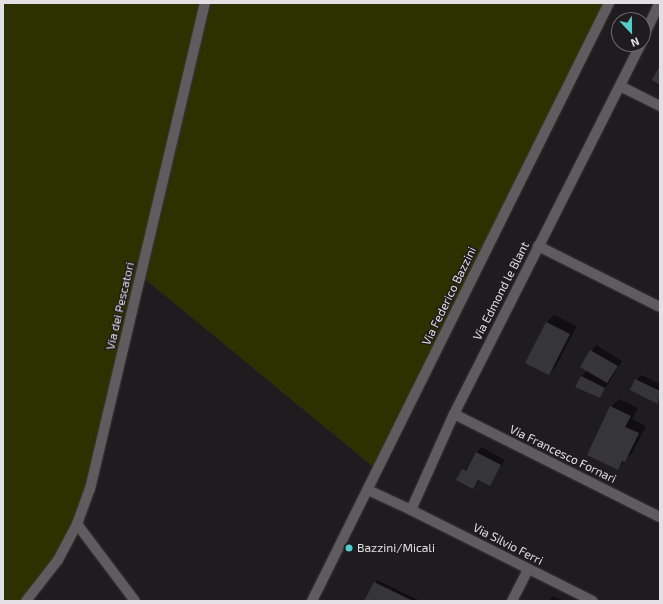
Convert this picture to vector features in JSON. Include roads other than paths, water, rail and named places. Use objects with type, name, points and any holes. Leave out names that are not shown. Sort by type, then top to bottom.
[{"type":"street","name":"Via dei Pescatori","points":[[26,601],[53,567],[77,524],[94,475],[205,3]]},
{"type":"street","name":"Via Federico Bazzini","points":[[312,601],[609,3]]},
{"type":"street","points":[[651,19],[658,3]]},
{"type":"street","name":"Via Edmond le Blant","points":[[411,510],[454,414],[636,52]]},
{"type":"street","points":[[620,86],[660,106]]},
{"type":"street","points":[[538,246],[660,307]]},
{"type":"street","name":"Via Francesco Fornari","points":[[454,414],[660,517]]},
{"type":"street","points":[[368,490],[411,510]]},
{"type":"street","name":"Via Silvio Ferri","points":[[411,510],[593,601]]},
{"type":"street","points":[[77,524],[135,601]]},
{"type":"street","points":[[512,601],[528,569]]},
{"type":"place","name":"Bazzini/Micali","points":[[349,548]]}]
